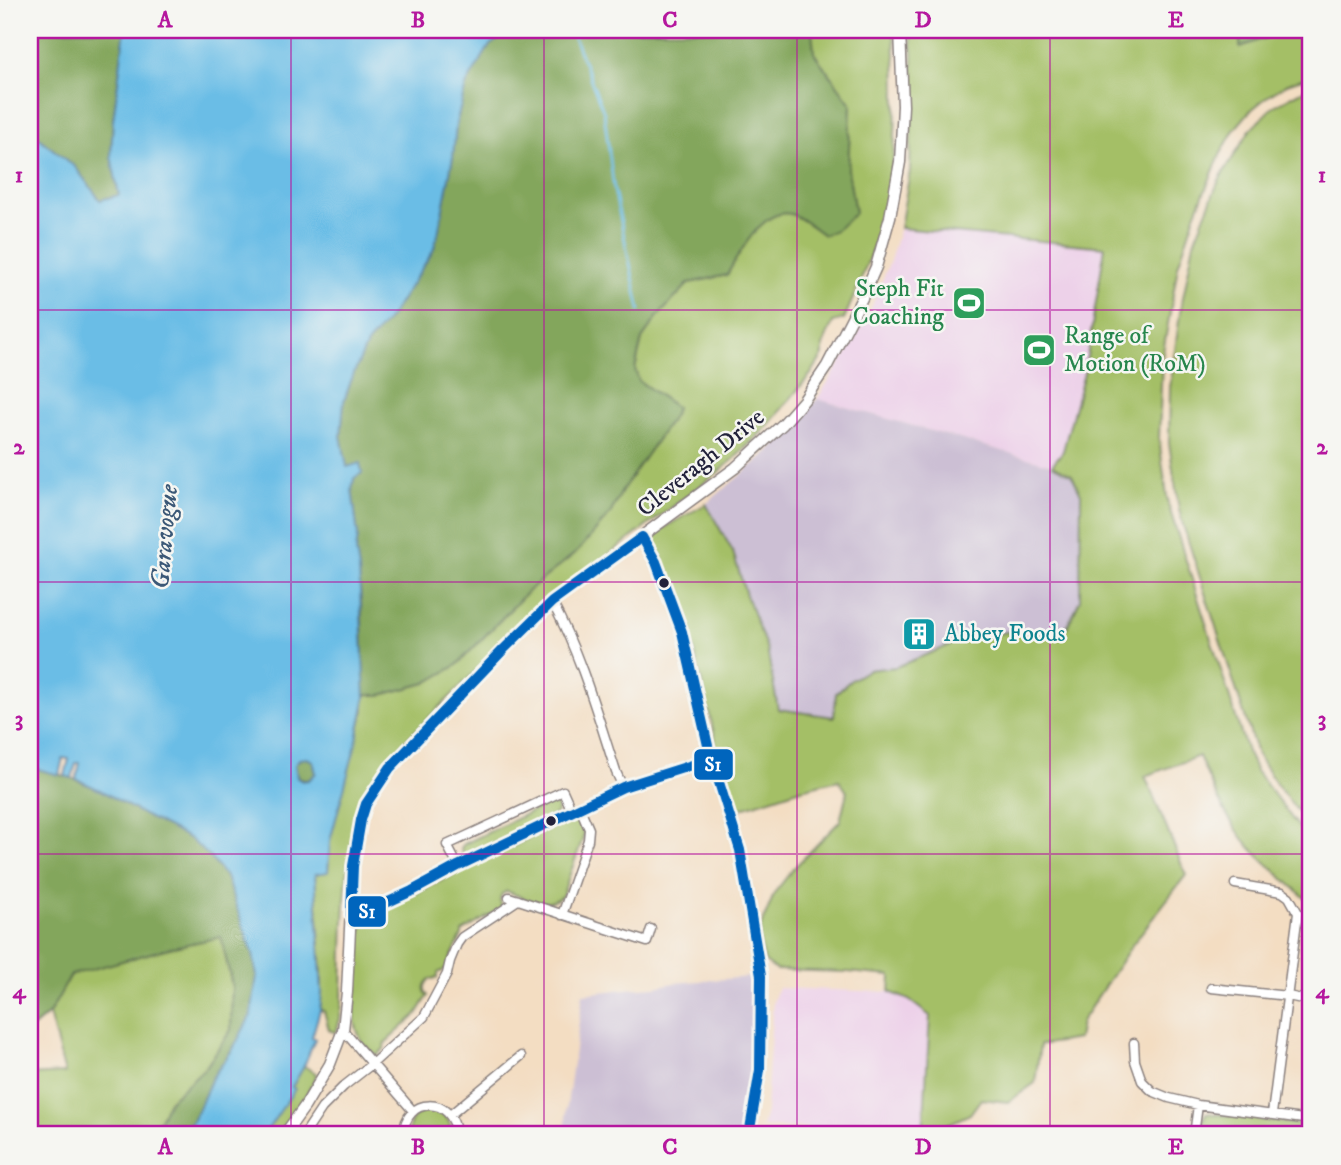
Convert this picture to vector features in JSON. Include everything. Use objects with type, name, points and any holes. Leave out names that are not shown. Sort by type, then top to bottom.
[{"type":"street","name":"Cleveragh Drive","points":[[284,1135],[330,1064],[343,1030],[353,866],[366,804],[375,789],[409,746],[552,602],[735,468],[783,424],[804,400],[827,366],[876,267],[890,217],[900,162],[903,106],[900,30]]},
{"type":"street","points":[[642,537],[656,562],[681,632],[711,759],[740,850],[761,976],[760,1070],[750,1135]]},
{"type":"street","points":[[552,602],[582,665],[623,787]]},
{"type":"street","points":[[351,915],[377,908],[623,787],[711,759]]},
{"type":"street","points":[[458,866],[447,845],[563,791],[589,829],[562,915]]},
{"type":"street","points":[[1236,884],[1282,892],[1294,903],[1298,913],[1272,1114]]},
{"type":"street","points":[[509,897],[647,942],[651,929]]},
{"type":"street","points":[[304,1135],[322,1108],[344,1086],[424,1017],[447,974],[450,961],[462,937],[517,901]]},
{"type":"street","points":[[1211,988],[1311,1001]]},
{"type":"street","points":[[343,1030],[413,1111]]},
{"type":"street","points":[[1134,1043],[1142,1081],[1152,1091],[1168,1098],[1198,1105],[1311,1120]]},
{"type":"street","points":[[450,1115],[521,1056]]},
{"type":"street","points":[[404,1135],[407,1119],[413,1111],[433,1105],[450,1115],[456,1135]]},
{"type":"street","points":[[1194,1135],[1198,1105]]},
{"type":"shaded area","points":[[900,228],[1105,247],[1085,369],[1063,451],[1052,465],[817,399],[852,345],[872,306]]},
{"type":"shaded area","points":[[817,399],[1052,465],[1072,475],[1081,494],[1080,600],[1067,627],[1037,633],[1006,632],[953,644],[896,667],[868,670],[836,693],[834,717],[778,709],[767,649],[733,552],[706,504],[772,449]]},
{"type":"shaded area","points":[[751,977],[751,1072],[740,1135],[566,1135],[566,1112],[583,994]]},
{"type":"shaded area","points":[[778,988],[890,992],[909,1000],[931,1016],[923,1134],[762,1127],[766,1112],[773,1002]]},
{"type":"green space","points":[[30,30],[125,30],[111,155],[119,195],[100,200],[75,167],[30,131]]},
{"type":"green space","points":[[512,30],[812,30],[814,53],[851,104],[848,170],[855,213],[836,230],[824,235],[791,214],[771,218],[753,234],[727,275],[689,283],[659,315],[642,339],[635,369],[639,381],[676,407],[674,415],[623,489],[610,514],[578,551],[529,590],[457,665],[426,683],[381,695],[364,695],[362,617],[356,551],[358,536],[352,489],[354,478],[347,468],[341,437],[344,401],[367,344],[390,317],[433,251],[453,157],[456,124],[466,85],[490,45]]},
{"type":"green space","points":[[812,30],[894,30],[896,121],[891,176],[872,249],[844,319],[833,322],[823,345],[823,355],[811,374],[765,429],[716,474],[550,599],[412,735],[378,774],[357,816],[349,859],[340,1019],[336,1033],[329,1030],[324,1011],[320,1010],[322,972],[315,874],[328,872],[330,841],[364,710],[364,695],[381,695],[426,683],[457,665],[529,590],[578,551],[610,514],[623,489],[674,415],[676,407],[638,381],[635,369],[642,339],[659,315],[689,283],[727,275],[753,234],[771,217],[791,214],[824,234],[855,213],[848,170],[851,104],[814,53]]},
{"type":"green space","points":[[910,30],[1240,30],[1241,47],[1286,30],[1311,30],[1311,76],[1287,84],[1250,111],[1234,130],[1220,155],[1196,212],[1178,266],[1162,358],[1159,439],[1168,504],[1247,752],[1256,771],[1304,834],[1311,839],[1311,903],[1265,862],[1242,837],[1221,803],[1199,756],[1145,776],[1186,875],[1132,945],[1081,1022],[1078,1039],[1040,1045],[1035,1083],[1008,1102],[981,1099],[970,1114],[923,1134],[930,1016],[909,1000],[890,992],[891,976],[776,970],[765,962],[759,940],[761,926],[775,892],[794,868],[840,821],[847,792],[839,780],[736,810],[721,774],[715,737],[678,595],[652,537],[706,504],[733,552],[767,649],[778,709],[834,717],[836,693],[868,670],[896,667],[953,644],[1006,632],[1037,633],[1067,627],[1080,600],[1081,494],[1072,475],[1052,465],[1063,451],[1085,369],[1105,247],[900,228],[910,171],[913,54]]},
{"type":"green space","points":[[1240,30],[1286,30],[1240,47]]},
{"type":"green space","points":[[1311,86],[1311,825],[1281,791],[1257,754],[1183,525],[1169,443],[1170,387],[1180,313],[1194,242],[1219,180],[1250,130],[1274,106]]},
{"type":"green space","points":[[305,758],[313,761],[316,769],[313,777],[305,780],[297,777],[294,769],[297,761]]},
{"type":"green space","points":[[30,767],[72,778],[100,790],[189,838],[209,856],[226,877],[253,954],[257,976],[251,1015],[242,1035],[212,1078],[198,1111],[183,1135],[152,1135],[169,1101],[206,1067],[231,1030],[232,985],[221,937],[169,948],[71,975],[49,1014],[30,1030]]},
{"type":"green space","points":[[551,802],[557,807],[555,815],[469,857],[462,853],[464,844]]},
{"type":"green space","points":[[568,819],[579,820],[585,828],[562,896],[542,903],[507,891],[502,894],[502,908],[462,932],[445,970],[438,973],[438,978],[430,979],[426,983],[428,996],[417,1014],[385,1043],[384,1049],[377,1055],[368,1048],[357,1030],[354,997],[358,937],[362,927],[373,914]]},
{"type":"green space","points":[[221,936],[232,986],[231,1030],[206,1067],[169,1101],[152,1135],[30,1135],[30,1075],[65,1073],[49,1014],[70,975]]},
{"type":"green space","points":[[304,1066],[317,1074],[309,1091],[277,1135],[264,1135],[294,1089],[292,1087]]},
{"type":"green space","points":[[425,1110],[441,1113],[450,1124],[451,1135],[409,1135],[412,1120]]},
{"type":"green space","points":[[1206,1113],[1311,1126],[1311,1135],[1199,1135]]},
{"type":"water","name":"Garavogue","points":[[125,30],[512,30],[490,45],[466,85],[456,124],[453,157],[433,251],[390,317],[367,344],[344,401],[341,436],[347,467],[360,463],[362,473],[354,478],[352,489],[358,536],[356,551],[365,700],[330,841],[328,872],[315,874],[322,993],[312,1037],[315,1039],[292,1087],[295,1089],[264,1135],[183,1135],[198,1111],[212,1078],[233,1049],[251,1015],[257,976],[253,954],[226,877],[209,856],[189,838],[76,779],[80,763],[76,763],[72,778],[65,776],[69,759],[63,758],[59,775],[30,767],[30,131],[75,167],[100,200],[119,195],[111,156]],"holes":[[[307,758],[313,761],[316,773],[309,780],[302,781],[297,778],[295,765],[299,759]]]},
{"type":"waterway","points":[[571,30],[604,113],[614,190],[640,310]]},
{"type":"transit line","name":"S1","points":[[711,759],[623,787],[412,891],[371,910],[351,915],[353,866],[361,820],[366,804],[390,768],[552,602],[642,537],[656,562],[682,632],[709,750],[740,850],[761,976],[760,1070],[749,1135]]},
{"type":"place","name":"Steph Fit Coaching","points":[[969,303]]},
{"type":"place","name":"Range of Motion (RoM)","points":[[1039,350]]},
{"type":"place","name":"Abbey Foods","points":[[919,634]]}]
